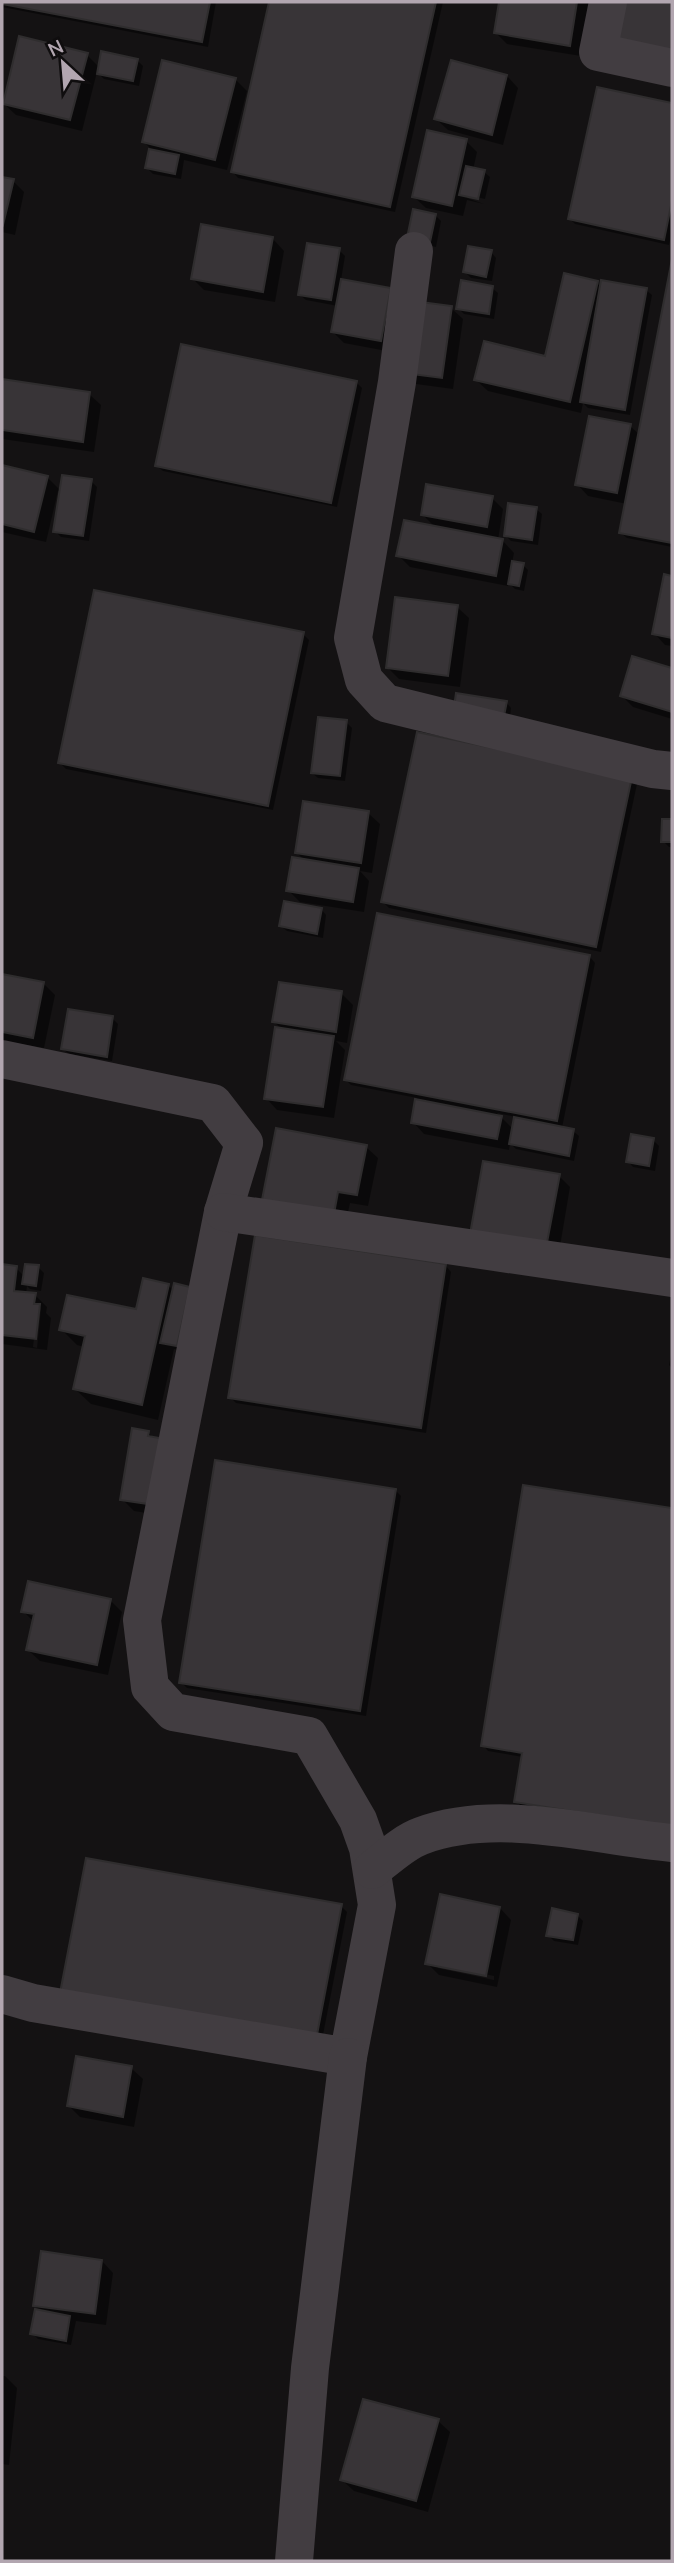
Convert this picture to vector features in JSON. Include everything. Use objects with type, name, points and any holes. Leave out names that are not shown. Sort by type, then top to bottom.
[{"type":"street","points":[[608,2],[598,52],[672,68]]},
{"type":"street","points":[[415,251],[397,382],[353,638],[364,680],[385,703],[653,769],[672,771]]},
{"type":"street","points":[[2,1059],[213,1103],[244,1143],[223,1212],[142,1620],[150,1687],[173,1712],[309,1736],[358,1820],[372,1870],[377,1905],[348,2057],[310,2368],[295,2561]]},
{"type":"street","points":[[223,1212],[672,1278]]},
{"type":"street","points":[[372,1870],[419,1836],[476,1824],[556,1828],[672,1843]]},
{"type":"street","points":[[2,1994],[33,2003],[348,2057]]},
{"type":"building","points":[[2,2],[210,2],[202,42]]},
{"type":"building","points":[[269,2],[436,2],[390,207],[231,172]]},
{"type":"building","points":[[499,2],[577,2],[570,46],[494,33]]},
{"type":"building","points":[[620,2],[672,2],[672,52],[611,39]]},
{"type":"building","points":[[19,36],[88,53],[70,120],[3,104]]},
{"type":"building","points":[[101,51],[138,59],[133,81],[97,74]]},
{"type":"building","points":[[162,60],[236,78],[215,160],[142,142]]},
{"type":"building","points":[[451,60],[507,75],[492,135],[434,119]]},
{"type":"building","points":[[597,87],[672,103],[672,201],[664,240],[568,219]]},
{"type":"building","points":[[427,130],[467,139],[452,206],[412,197]]},
{"type":"building","points":[[149,149],[179,155],[175,174],[145,168]]},
{"type":"building","points":[[466,166],[485,170],[478,199],[459,195]]},
{"type":"building","points":[[2,177],[14,179],[3,225],[2,224]]},
{"type":"building","points":[[413,209],[436,214],[430,242],[407,238]]},
{"type":"building","points":[[201,224],[273,237],[263,292],[191,279]]},
{"type":"building","points":[[307,243],[340,248],[331,300],[298,295]]},
{"type":"building","points":[[468,246],[492,250],[486,277],[463,272]]},
{"type":"building","points":[[672,259],[672,543],[619,533]]},
{"type":"building","points":[[564,273],[598,281],[570,402],[474,380],[484,341],[545,356]]},
{"type":"building","points":[[341,279],[391,288],[381,341],[331,332]]},
{"type":"building","points":[[461,280],[493,286],[489,314],[456,309]]},
{"type":"building","points":[[601,280],[647,288],[625,410],[580,402]]},
{"type":"building","points":[[413,301],[452,306],[442,378],[403,373]]},
{"type":"building","points":[[181,344],[357,381],[331,503],[155,466]]},
{"type":"building","points":[[2,379],[90,392],[83,442],[2,430]]},
{"type":"building","points":[[589,416],[631,424],[617,493],[575,485]]},
{"type":"building","points":[[2,465],[48,476],[34,532],[2,524]]},
{"type":"building","points":[[62,475],[92,479],[83,536],[53,532]]},
{"type":"building","points":[[426,484],[493,496],[487,527],[421,515]]},
{"type":"building","points":[[508,503],[537,507],[532,540],[504,536]]},
{"type":"building","points":[[404,520],[503,539],[496,576],[396,556]]},
{"type":"building","points":[[512,561],[524,563],[519,586],[508,584]]},
{"type":"building","points":[[664,574],[672,576],[672,638],[652,634]]},
{"type":"building","points":[[94,590],[304,632],[268,806],[58,763]]},
{"type":"building","points":[[395,597],[458,605],[448,676],[386,668]]},
{"type":"building","points":[[632,656],[672,668],[672,712],[620,696]]},
{"type":"building","points":[[456,693],[507,701],[503,721],[453,714]]},
{"type":"building","points":[[318,717],[347,720],[340,776],[311,773]]},
{"type":"building","points":[[417,732],[632,777],[596,947],[381,902]]},
{"type":"building","points":[[303,801],[369,811],[361,863],[295,853]]},
{"type":"building","points":[[662,819],[672,819],[672,842],[661,842]]},
{"type":"building","points":[[292,857],[359,868],[353,902],[286,891]]},
{"type":"building","points":[[284,901],[322,908],[317,934],[279,926]]},
{"type":"building","points":[[377,913],[590,955],[557,1121],[344,1080]]},
{"type":"building","points":[[2,974],[44,982],[33,1038],[2,1032]]},
{"type":"building","points":[[279,982],[342,991],[336,1032],[272,1022]]},
{"type":"building","points":[[68,1009],[113,1016],[107,1057],[61,1049]]},
{"type":"building","points":[[275,1027],[334,1036],[323,1107],[264,1099]]},
{"type":"building","points":[[415,1099],[502,1116],[497,1139],[411,1123]]},
{"type":"building","points":[[514,1117],[574,1129],[569,1156],[509,1144]]},
{"type":"building","points":[[276,1128],[367,1145],[357,1195],[338,1192],[333,1219],[261,1205]]},
{"type":"building","points":[[631,1134],[654,1138],[649,1166],[626,1162]]},
{"type":"building","points":[[483,1161],[560,1174],[545,1253],[469,1240]]},
{"type":"building","points":[[255,1235],[446,1264],[421,1428],[228,1398]]},
{"type":"building","points":[[2,1264],[17,1266],[14,1291],[36,1293],[34,1304],[40,1304],[36,1339],[2,1335]]},
{"type":"building","points":[[25,1264],[39,1265],[36,1286],[22,1284]]},
{"type":"building","points":[[143,1278],[169,1284],[142,1405],[73,1389],[85,1336],[59,1330],[67,1295],[136,1309]]},
{"type":"building","points":[[174,1283],[190,1287],[177,1346],[160,1343]]},
{"type":"building","points":[[132,1428],[149,1431],[148,1436],[165,1439],[155,1505],[120,1500]]},
{"type":"building","points":[[215,1460],[396,1489],[360,1711],[179,1683]]},
{"type":"building","points":[[523,1485],[672,1508],[672,1827],[514,1802],[522,1753],[481,1746]]},
{"type":"building","points":[[28,1581],[111,1599],[97,1665],[26,1650],[34,1614],[21,1612]]},
{"type":"building","points":[[86,1858],[342,1904],[316,2040],[60,1993]]},
{"type":"building","points":[[440,1894],[500,1907],[486,1976],[425,1964]]},
{"type":"building","points":[[552,1908],[578,1914],[573,1940],[546,1936]]},
{"type":"building","points":[[76,2056],[132,2066],[123,2117],[67,2106]]},
{"type":"building","points":[[41,2251],[102,2260],[95,2314],[33,2306]]},
{"type":"building","points":[[35,2309],[70,2316],[66,2341],[30,2334]]},
{"type":"building","points":[[363,2399],[439,2419],[416,2501],[340,2480]]}]
